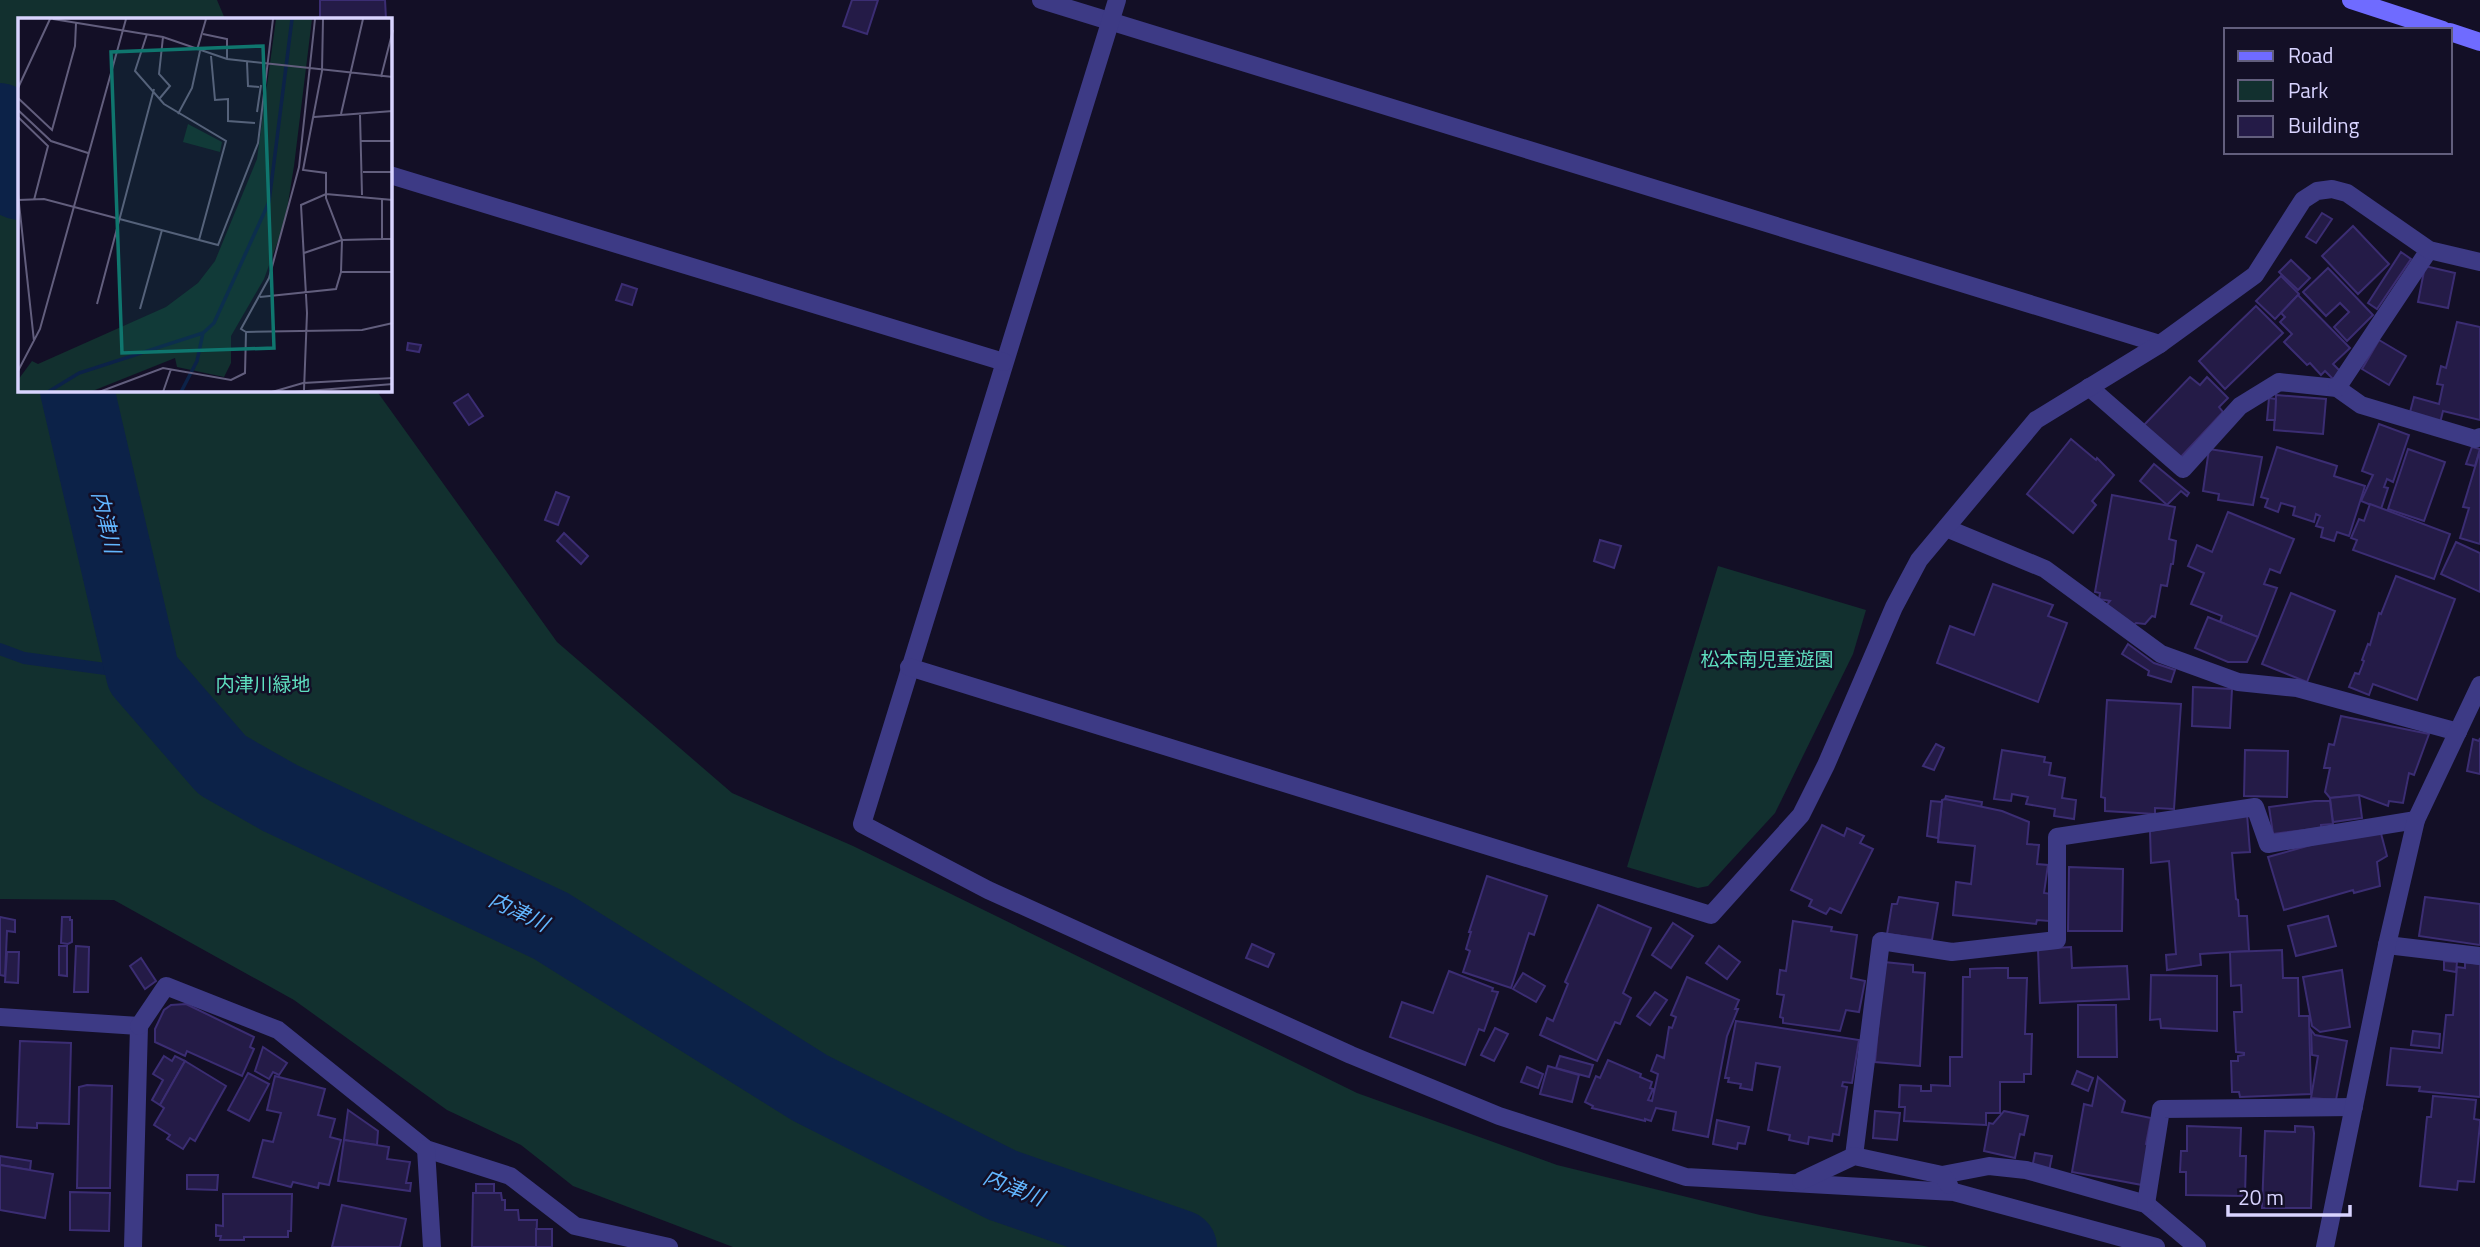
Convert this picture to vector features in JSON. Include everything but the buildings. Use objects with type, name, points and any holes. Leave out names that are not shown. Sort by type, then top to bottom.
[{"type":"main road","points":[[2351,0],[2437,28]]},
{"type":"main road","points":[[2452,33],[2480,42]]},
{"type":"street","points":[[1041,0],[2160,344]]},
{"type":"street","points":[[1116,0],[862,824],[988,890],[1351,1055],[1499,1116],[1686,1177],[1954,1192],[2156,1247]]},
{"type":"street","points":[[392,176],[1004,362]]},
{"type":"street","points":[[909,667],[1711,915],[1801,816],[1826,765],[1894,607],[1919,560],[2036,420],[2160,344],[2255,275],[2303,200],[2317,191],[2332,189],[2347,193],[2429,250],[2480,262]]},
{"type":"street","points":[[2337,388],[2429,250]]},
{"type":"street","points":[[2089,387],[2183,469],[2241,406],[2279,382],[2337,388],[2361,405],[2475,439],[2480,438]]},
{"type":"street","points":[[1946,528],[2045,569],[2161,654],[2238,682],[2297,688],[2458,732]]},
{"type":"street","points":[[2325,1247],[2387,944],[2416,820],[2458,732],[2476,704],[2480,685]]},
{"type":"street","points":[[1854,1156],[1881,941],[1952,952],[2057,940],[2057,837],[2255,807],[2268,844],[2416,820]]},
{"type":"street","points":[[2387,944],[2480,956]]},
{"type":"street","points":[[133,1247],[139,1026],[166,986],[278,1030],[426,1149],[510,1176],[575,1226],[669,1247]]},
{"type":"street","points":[[0,1017],[139,1026]]},
{"type":"street","points":[[2146,1204],[2161,1109],[2354,1107]]},
{"type":"street","points":[[426,1149],[432,1247]]},
{"type":"street","points":[[1798,1183],[1854,1156],[1942,1175],[1989,1166],[2026,1170],[2146,1204],[2197,1247]]},
{"type":"street","points":[[1942,1175],[1954,1192]]},
{"type":"green space","name":"内津川緑地","points":[[0,0],[217,0],[225,18],[18,18],[18,392],[377,392],[557,642],[732,793],[853,846],[1357,1093],[1557,1165],[1760,1215],[1929,1247],[733,1247],[573,1186],[521,1145],[447,1110],[294,1000],[114,900],[0,899]]},
{"type":"green space","name":"松本南児童遊園","points":[[1718,566],[1866,610],[1853,654],[1775,813],[1708,886],[1698,888],[1627,867]]},
{"type":"waterway","name":"内津川","points":[[0,120],[18,180]]},
{"type":"waterway","name":"内津川","points":[[77,392],[143,674],[222,765],[280,798],[551,926],[810,1088],[1002,1185],[1180,1247]]},
{"type":"waterway","points":[[0,649],[24,658],[143,674]]}]
